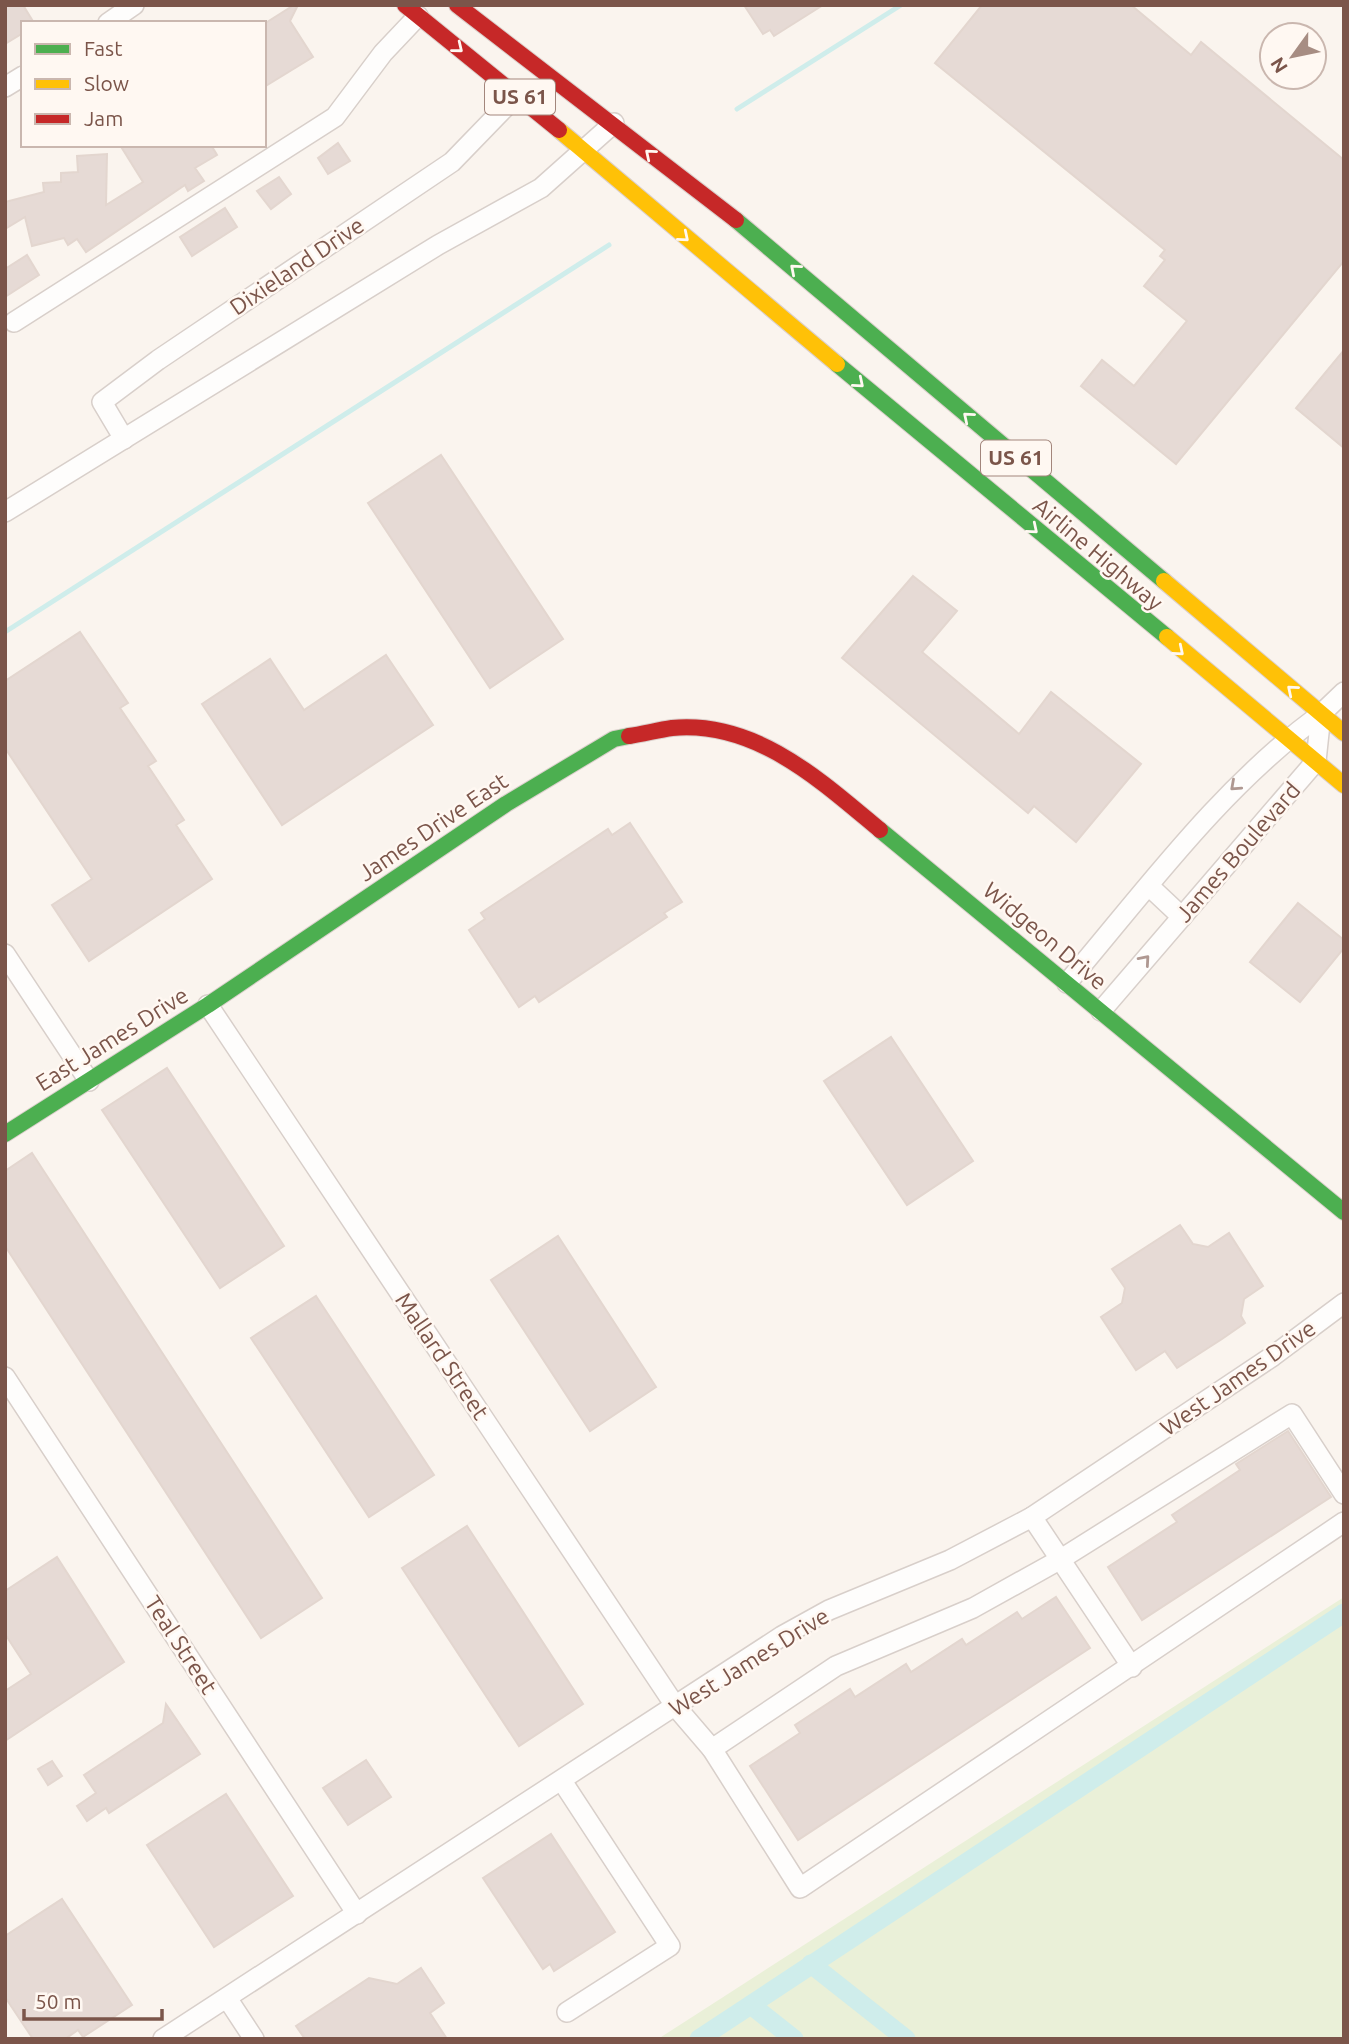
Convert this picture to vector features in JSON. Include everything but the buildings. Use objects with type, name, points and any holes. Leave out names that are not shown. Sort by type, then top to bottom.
[{"type":"main road","name":"US 61","points":[[457,5],[507,46],[614,123]]},
{"type":"main road","name":"US 61","points":[[411,11],[584,150]]},
{"type":"main road","name":"Airline Highway","points":[[614,123],[687,185],[759,238],[1344,733]]},
{"type":"main road","name":"Airline Highway","points":[[584,150],[1286,740],[1344,785]]},
{"type":"main road","name":"James Drive East","points":[[208,1005],[506,804],[614,739],[673,728],[700,729]]},
{"type":"main road","name":"Widgeon Drive","points":[[700,729],[752,740],[805,768],[1344,1212]]},
{"type":"main road","name":"East James Drive","points":[[5,1134],[208,1005]]},
{"type":"street","points":[[111,21],[134,5]]},
{"type":"street","points":[[14,322],[335,117],[411,11]]},
{"type":"street","points":[[5,86],[21,77]]},
{"type":"street","name":"Dixieland Drive","points":[[124,439],[102,402],[170,352],[452,162],[517,95]]},
{"type":"street","points":[[5,512],[438,245],[541,188],[614,123]]},
{"type":"street","points":[[1067,983],[1225,795],[1286,740],[1321,715],[1344,692]]},
{"type":"street","name":"James Boulevard","points":[[1101,1011],[1315,761],[1321,715]]},
{"type":"street","points":[[1149,886],[1182,917]]},
{"type":"street","points":[[5,954],[89,1081]]},
{"type":"street","name":"Mallard Street","points":[[208,1005],[676,1707],[712,1749],[800,1888],[1132,1667]]},
{"type":"street","name":"West James Drive","points":[[166,2038],[782,1636],[829,1610],[950,1560],[1032,1517],[1273,1356],[1344,1303]]},
{"type":"street","name":"Teal Street","points":[[5,1377],[357,1914]]},
{"type":"street","points":[[712,1749],[836,1666],[973,1608],[1061,1559],[1292,1414],[1344,1494]]},
{"type":"street","points":[[1032,1517],[1132,1667],[1344,1522]]},
{"type":"street","points":[[562,1781],[670,1946],[567,2012]]},
{"type":"street","points":[[228,1997],[254,2039]]},
{"type":"green space","points":[[1344,1597],[1344,2039],[658,2039]]},
{"type":"waterway","points":[[737,109],[901,5]]},
{"type":"waterway","points":[[5,632],[609,245]]},
{"type":"waterway","points":[[699,2039],[1344,1613]]},
{"type":"waterway","points":[[811,1964],[906,2039]]},
{"type":"waterway","points":[[751,2005],[794,2039]]},
{"type":"traffic: fast","points":[[736,220],[1164,581]]},
{"type":"traffic: fast","points":[[837,364],[1167,637]]},
{"type":"traffic: fast","points":[[5,1134],[208,1005],[506,804],[614,739],[629,736]]},
{"type":"traffic: fast","points":[[880,830],[1344,1212]]},
{"type":"traffic: slow","points":[[559,130],[837,364]]},
{"type":"traffic: slow","points":[[1164,581],[1344,733]]},
{"type":"traffic: slow","points":[[1167,637],[1344,785]]},
{"type":"traffic: jam","points":[[405,5],[559,130]]},
{"type":"traffic: jam","points":[[457,5],[736,220]]},
{"type":"traffic: jam","points":[[629,736],[672,728],[703,728],[732,734],[759,744],[810,774],[880,830]]}]
